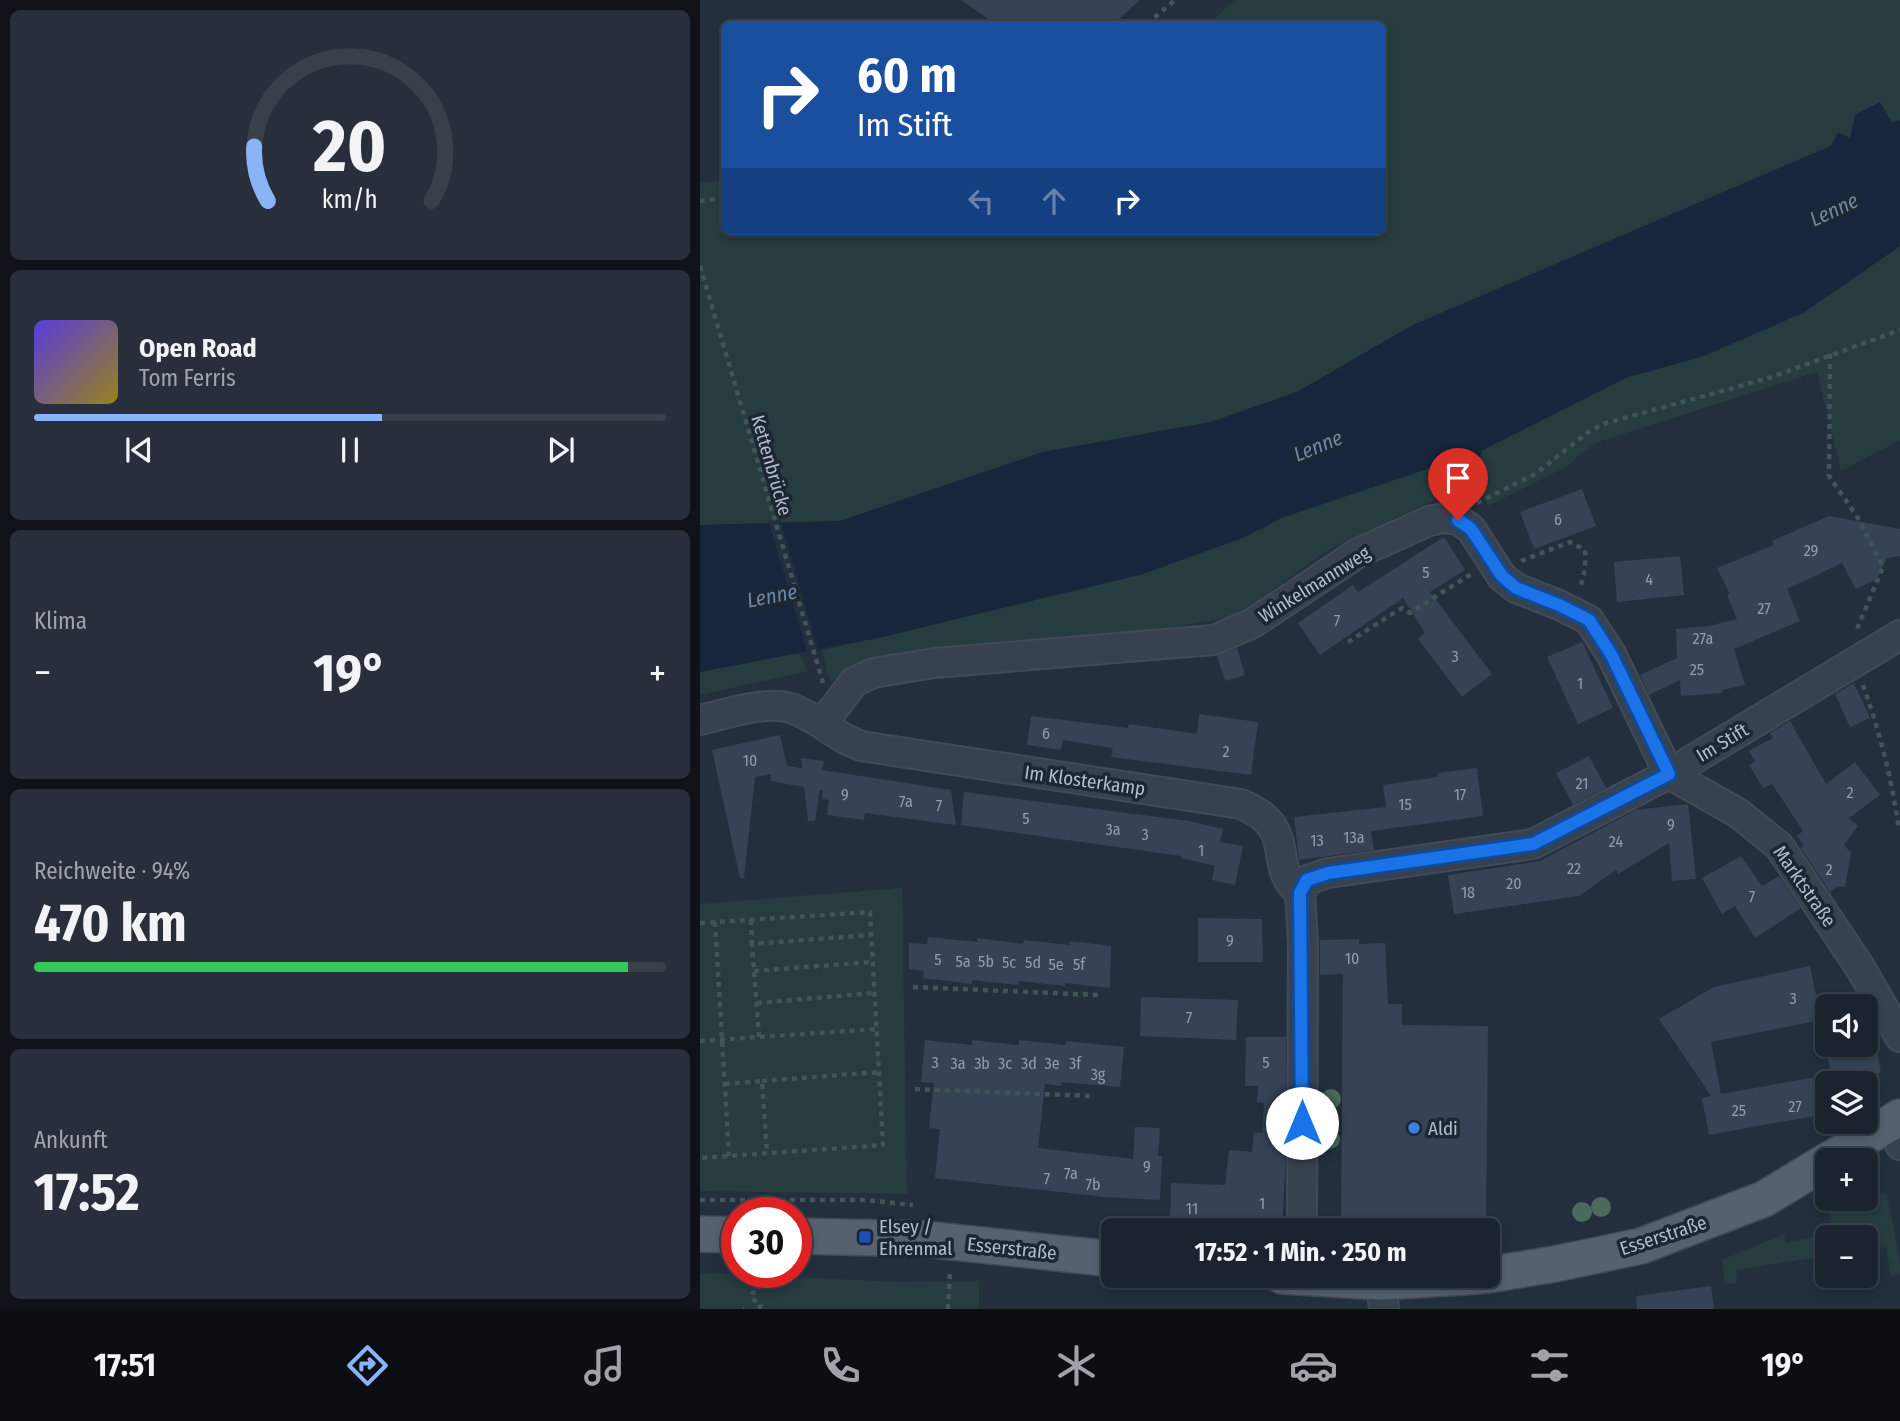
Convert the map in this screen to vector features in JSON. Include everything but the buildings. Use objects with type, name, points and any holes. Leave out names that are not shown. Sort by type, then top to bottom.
[{"type":"main road","name":"Esserstraße","points":[[1856,1148],[1898,1128]]},
{"type":"main road","name":"Esserstraße","points":[[1500,1273],[1641,1246],[1764,1199],[1815,1169]]},
{"type":"main road","name":"Esserstraße","points":[[812,1234],[912,1222],[952,1241],[1101,1258]]},
{"type":"main road","points":[[700,1234],[721,1235]]},
{"type":"main road","points":[[1351,1288],[1383,1295],[1419,1288]]},
{"type":"street","name":"Winkelmannweg","points":[[829,714],[854,682],[873,673],[922,665],[1214,640],[1253,623],[1358,553],[1429,521],[1444,518],[1458,520]]},
{"type":"street","points":[[1458,520],[1471,529],[1502,576],[1516,588],[1589,620],[1611,654],[1669,774]]},
{"type":"street","name":"Im Stift","points":[[1300,893],[1307,880],[1328,873],[1533,844],[1858,674],[1900,635]]},
{"type":"street","name":"Im Klosterkamp","points":[[700,720],[767,706],[784,707],[829,714],[845,739],[861,746],[1241,804],[1266,817],[1274,828],[1281,842],[1283,865],[1288,879],[1300,893]]},
{"type":"street","name":"Marktstraße","points":[[1669,774],[1738,813],[1779,846],[1861,968],[1900,1037]]},
{"type":"street","points":[[1300,893],[1303,943],[1302,1218]]},
{"type":"path","points":[[1150,21],[1175,0]]},
{"type":"path","points":[[700,201],[721,198]]},
{"type":"path","name":"Kettenbrücke","points":[[700,266],[818,670]]},
{"type":"path","points":[[1458,520],[1482,499],[1535,474],[1587,433],[1603,424],[1769,378],[1900,330]]},
{"type":"path","points":[[1830,354],[1829,476],[1858,518],[1883,567],[1863,618],[1849,644],[1878,726],[1899,830],[1900,825]]},
{"type":"path","points":[[1525,559],[1570,542],[1585,550],[1585,573],[1570,610]]},
{"type":"path","points":[[1348,642],[1402,608],[1410,613],[1492,560]]},
{"type":"path","points":[[700,923],[870,912],[883,1145],[700,1158]]},
{"type":"path","points":[[751,920],[759,1037]]},
{"type":"path","points":[[715,922],[729,1156]]},
{"type":"path","points":[[752,944],[871,935]]},
{"type":"path","points":[[754,971],[873,962]]},
{"type":"path","points":[[913,987],[1098,995]]},
{"type":"path","points":[[757,1003],[874,993]]},
{"type":"path","points":[[700,1041],[877,1030]]},
{"type":"path","points":[[725,1084],[879,1072]]},
{"type":"path","points":[[762,1081],[767,1153]]},
{"type":"path","points":[[915,1089],[1091,1096]]},
{"type":"path","points":[[700,1200],[865,1200],[912,1222]]},
{"type":"path","points":[[948,1309],[952,1241]]},
{"type":"path","points":[[755,1288],[751,1297],[761,1305],[759,1309]]},
{"type":"green space","points":[[1235,0],[1900,0],[1900,120],[1892,123],[1880,103],[1850,139],[1838,132],[1831,146],[1411,326],[1297,392],[1211,422],[1043,452],[840,521],[700,525],[700,183],[721,180],[721,235],[1386,235],[1386,21],[1211,21]]},
{"type":"green space","points":[[1900,246],[1900,440],[1841,471],[1817,372],[1595,443],[1564,468],[1488,506],[1477,487],[1462,487],[1328,550],[1256,602],[1227,618],[1162,629],[981,643],[878,658],[842,682],[830,681],[822,650],[887,636],[1260,530],[1281,518],[1457,459],[1476,464],[1483,450],[1628,377],[1701,357],[1803,313]]},
{"type":"green space","points":[[799,653],[808,671],[700,695],[700,669]]},
{"type":"green space","points":[[902,888],[907,1194],[700,1191],[700,904]]},
{"type":"green space","points":[[1878,1192],[1887,1195],[1900,1261],[1900,1274],[1891,1276],[1886,1247],[1878,1248],[1878,1225],[1831,1225],[1828,1211],[1878,1211]]},
{"type":"green space","points":[[1784,1234],[1786,1243],[1815,1237],[1815,1258],[1736,1270],[1737,1283],[1725,1284],[1722,1260]]},
{"type":"green space","points":[[700,1273],[721,1274],[721,1288],[812,1288],[812,1278],[901,1282],[979,1281],[979,1309],[700,1309]]},
{"type":"water","name":"Lenne","points":[[1880,102],[1892,123],[1900,120],[1900,246],[1803,313],[1701,357],[1628,377],[1483,450],[1477,464],[1457,459],[1281,518],[1245,537],[1143,574],[887,636],[700,672],[700,525],[840,521],[1043,452],[1211,422],[1297,392],[1411,326],[1831,146],[1838,132],[1850,138],[1855,115]]},
{"type":"pier","points":[[780,519],[819,653],[808,655],[768,520]]},
{"type":"place","name":"Aldi","points":[[1414,1128]]},
{"type":"place","name":"Elsey / Ehrenmal","points":[[865,1237]]},
{"type":"route","points":[[1302,1123],[1303,943],[1300,893],[1307,880],[1328,873],[1533,844],[1669,774],[1611,654],[1589,620],[1516,588],[1502,576],[1471,529],[1458,520]]}]
